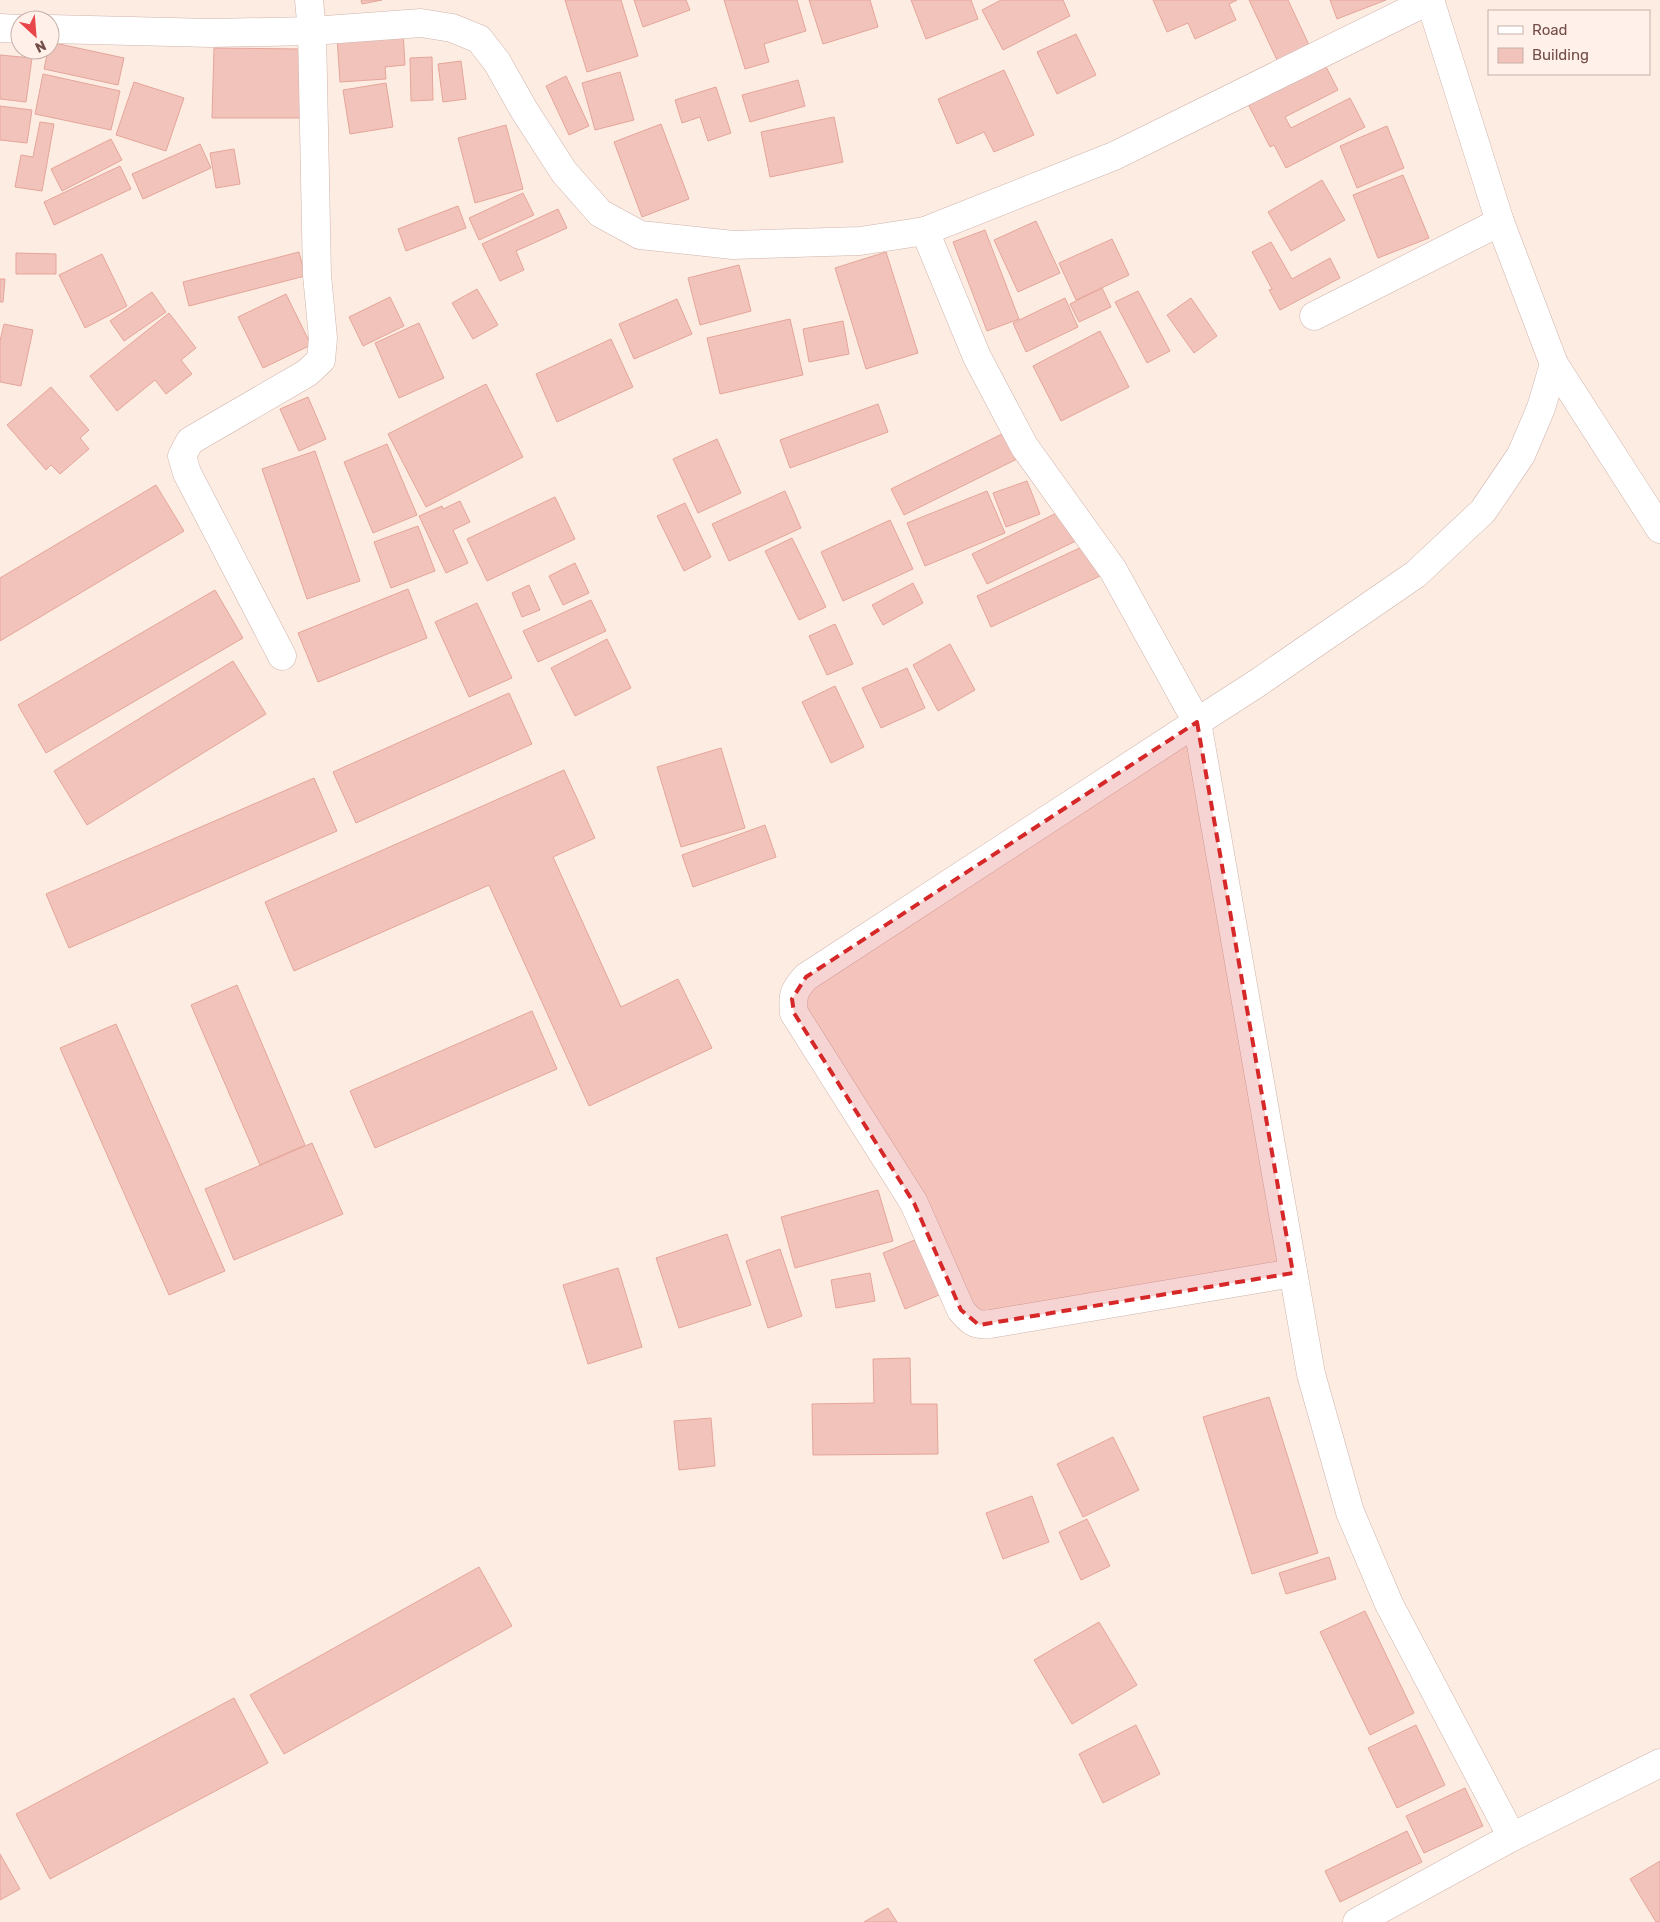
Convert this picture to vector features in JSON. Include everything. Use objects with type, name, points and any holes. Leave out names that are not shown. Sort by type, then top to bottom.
[{"type":"street","points":[[282,656],[187,473],[182,456],[190,441],[307,373],[320,360],[323,338],[317,275],[312,31],[309,0]]},
{"type":"street","points":[[60,29],[211,33],[312,31],[421,23],[452,28],[480,39],[497,62],[524,110],[564,172],[600,213],[640,235],[733,245],[860,240],[925,231],[1114,156],[1430,0],[1500,222],[1554,364],[1660,529]]},
{"type":"street","points":[[1314,316],[1500,222]]},
{"type":"street","points":[[925,231],[977,356],[1024,446],[1113,570],[1197,722],[1311,1374],[1350,1512],[1389,1604],[1512,1837]]},
{"type":"street","points":[[1293,1274],[990,1324],[979,1325],[970,1321],[962,1310],[914,1203],[794,1013],[792,999],[797,987],[806,976],[1256,684],[1416,574],[1483,511],[1521,455],[1541,408],[1554,364]]},
{"type":"street","points":[[1357,1922],[1512,1837],[1660,1763]]},
{"type":"highlighted area","points":[[1197,722],[1293,1273],[979,1325],[961,1310],[914,1203],[794,1013],[792,999],[806,977]]},
{"type":"building","points":[[361,0],[382,0],[362,4]]},
{"type":"building","points":[[565,0],[621,0],[638,56],[587,72]]},
{"type":"building","points":[[634,0],[686,0],[690,10],[643,27]]},
{"type":"building","points":[[724,0],[797,0],[806,31],[764,44],[769,62],[745,69]]},
{"type":"building","points":[[809,0],[870,0],[878,27],[823,44]]},
{"type":"building","points":[[911,0],[971,0],[978,19],[926,39]]},
{"type":"building","points":[[1001,0],[1063,0],[1070,16],[1003,50],[982,10]]},
{"type":"building","points":[[1153,0],[1237,0],[1229,4],[1236,20],[1195,39],[1188,23],[1167,32]]},
{"type":"building","points":[[1249,0],[1288,0],[1309,45],[1277,60]]},
{"type":"building","points":[[1330,0],[1386,0],[1337,19]]},
{"type":"building","points":[[403,31],[405,65],[385,67],[386,79],[340,82],[337,37]]},
{"type":"building","points":[[1076,34],[1096,75],[1057,94],[1037,52]]},
{"type":"building","points":[[60,44],[124,58],[118,85],[44,69],[46,60],[60,60]]},
{"type":"building","points":[[214,48],[301,49],[300,118],[212,118]]},
{"type":"building","points":[[0,55],[10,56],[10,60],[32,60],[26,102],[0,99]]},
{"type":"building","points":[[432,57],[433,100],[411,101],[410,58]]},
{"type":"building","points":[[1322,59],[1338,90],[1285,117],[1291,128],[1350,98],[1365,127],[1286,168],[1274,145],[1270,147],[1245,98]]},
{"type":"building","points":[[461,61],[466,99],[443,102],[438,64]]},
{"type":"building","points":[[1004,70],[1034,135],[994,152],[984,132],[957,144],[938,99]]},
{"type":"building","points":[[620,72],[634,120],[595,130],[582,83]]},
{"type":"building","points":[[43,74],[120,91],[111,130],[35,114]]},
{"type":"building","points":[[566,76],[589,126],[569,135],[546,86]]},
{"type":"building","points":[[798,80],[805,106],[750,122],[742,95]]},
{"type":"building","points":[[134,82],[184,98],[166,151],[116,135]]},
{"type":"building","points":[[386,83],[393,127],[350,134],[343,90]]},
{"type":"building","points":[[716,87],[731,133],[708,141],[700,117],[682,123],[675,100]]},
{"type":"building","points":[[0,106],[32,110],[27,143],[0,140]]},
{"type":"building","points":[[834,117],[843,162],[770,177],[761,132]]},
{"type":"building","points":[[40,122],[54,124],[42,191],[15,187],[21,155],[33,157]]},
{"type":"building","points":[[661,124],[689,199],[642,217],[614,142]]},
{"type":"building","points":[[506,125],[523,189],[475,203],[458,138]]},
{"type":"building","points":[[1387,126],[1404,168],[1357,188],[1340,146]]},
{"type":"building","points":[[111,139],[122,160],[62,191],[51,169]]},
{"type":"building","points":[[200,144],[211,168],[143,199],[132,174]]},
{"type":"building","points":[[234,149],[240,184],[216,188],[210,153]]},
{"type":"building","points":[[120,166],[131,189],[54,225],[44,202]]},
{"type":"building","points":[[1403,175],[1429,238],[1378,258],[1353,195]]},
{"type":"building","points":[[1322,180],[1345,220],[1291,251],[1268,212]]},
{"type":"building","points":[[523,193],[534,215],[479,240],[469,218]]},
{"type":"building","points":[[458,206],[466,228],[406,251],[398,229]]},
{"type":"building","points":[[558,209],[567,228],[516,251],[524,270],[500,281],[482,244]]},
{"type":"building","points":[[1036,221],[1060,273],[1018,292],[994,240]]},
{"type":"building","points":[[985,230],[1019,319],[987,331],[953,242]]},
{"type":"building","points":[[1112,239],[1129,275],[1076,300],[1059,263]]},
{"type":"building","points":[[1271,242],[1292,279],[1330,258],[1340,278],[1280,310],[1269,290],[1272,289],[1252,252]]},
{"type":"building","points":[[299,252],[305,276],[189,306],[183,282]]},
{"type":"building","points":[[886,252],[918,353],[866,369],[835,268]]},
{"type":"building","points":[[16,253],[56,254],[56,274],[16,274]]},
{"type":"building","points":[[102,254],[127,306],[85,328],[59,275]]},
{"type":"building","points":[[739,265],[751,311],[700,325],[688,278]]},
{"type":"building","points":[[0,279],[5,279],[3,302],[0,302]]},
{"type":"building","points":[[1102,288],[1111,307],[1079,322],[1070,304]]},
{"type":"building","points":[[477,289],[498,325],[473,339],[452,303]]},
{"type":"building","points":[[1138,291],[1170,351],[1147,363],[1115,302]]},
{"type":"building","points":[[152,292],[166,312],[124,341],[110,321]]},
{"type":"building","points":[[286,294],[311,345],[263,368],[238,317]]},
{"type":"building","points":[[390,297],[404,326],[363,346],[349,317]]},
{"type":"building","points":[[1065,298],[1078,327],[1026,352],[1013,323]]},
{"type":"building","points":[[1191,298],[1217,336],[1194,353],[1167,315]]},
{"type":"building","points":[[677,299],[692,334],[634,359],[619,324]]},
{"type":"building","points":[[169,313],[196,348],[181,360],[192,374],[166,394],[155,380],[117,411],[90,376]]},
{"type":"building","points":[[790,319],[803,375],[720,394],[707,338]]},
{"type":"building","points":[[843,321],[849,354],[809,362],[803,329]]},
{"type":"building","points":[[419,323],[444,378],[399,398],[375,343]]},
{"type":"building","points":[[4,324],[33,330],[21,386],[0,382],[0,341]]},
{"type":"building","points":[[1100,331],[1129,387],[1061,421],[1033,366]]},
{"type":"building","points":[[611,339],[633,387],[557,422],[536,374]]},
{"type":"building","points":[[486,384],[523,457],[426,507],[388,434]]},
{"type":"building","points":[[51,387],[89,430],[80,438],[89,449],[60,474],[51,465],[46,470],[7,425]]},
{"type":"building","points":[[308,397],[326,439],[299,451],[280,409]]},
{"type":"building","points":[[878,404],[888,432],[790,468],[780,440]]},
{"type":"building","points":[[1004,433],[1017,459],[904,515],[891,489]]},
{"type":"building","points":[[717,439],[741,493],[698,513],[673,459]]},
{"type":"building","points":[[387,444],[417,515],[373,533],[344,462]]},
{"type":"building","points":[[315,451],[360,581],[307,599],[262,469]]},
{"type":"building","points":[[1027,481],[1040,514],[1006,527],[993,493]]},
{"type":"building","points":[[156,485],[184,531],[0,641],[0,578]]},
{"type":"building","points":[[785,491],[801,528],[729,561],[712,524]]},
{"type":"building","points":[[987,491],[1005,533],[925,566],[907,523]]},
{"type":"building","points":[[555,497],[575,539],[487,581],[467,539]]},
{"type":"building","points":[[460,501],[470,522],[453,530],[468,563],[446,573],[419,516],[442,506],[443,509]]},
{"type":"building","points":[[685,503],[711,557],[684,571],[657,516]]},
{"type":"building","points":[[1065,509],[1080,539],[987,584],[972,554]]},
{"type":"building","points":[[890,520],[913,569],[843,601],[821,552]]},
{"type":"building","points":[[418,526],[435,571],[391,588],[374,542]]},
{"type":"building","points":[[792,538],[826,607],[799,620],[765,551]]},
{"type":"building","points":[[1086,545],[1100,576],[991,627],[977,596]]},
{"type":"building","points":[[575,563],[589,593],[563,605],[549,576]]},
{"type":"building","points":[[913,583],[923,603],[883,625],[872,605]]},
{"type":"building","points":[[529,585],[540,610],[522,617],[512,593]]},
{"type":"building","points":[[408,589],[427,638],[318,682],[298,633]]},
{"type":"building","points":[[215,590],[243,638],[46,753],[18,705]]},
{"type":"building","points":[[591,600],[606,631],[538,662],[523,631]]},
{"type":"building","points":[[477,603],[512,678],[469,697],[435,622]]},
{"type":"building","points":[[835,624],[853,664],[827,675],[809,636]]},
{"type":"building","points":[[607,639],[631,688],[575,716],[551,668]]},
{"type":"building","points":[[950,644],[975,690],[938,711],[913,665]]},
{"type":"building","points":[[233,661],[266,714],[87,825],[54,771]]},
{"type":"building","points":[[907,668],[925,708],[881,728],[862,688]]},
{"type":"building","points":[[835,686],[864,747],[831,763],[802,702]]},
{"type":"building","points":[[509,693],[532,744],[356,823],[333,772]]},
{"type":"building","points":[[721,748],[745,828],[681,847],[657,767]]},
{"type":"building","points":[[564,770],[595,838],[553,857],[621,1007],[678,979],[712,1048],[589,1106],[489,885],[294,971],[265,902]]},
{"type":"building","points":[[314,778],[337,831],[69,948],[46,894]]},
{"type":"building","points":[[765,825],[776,857],[693,887],[682,855]]},
{"type":"building","points":[[237,985],[305,1145],[260,1165],[191,1005]]},
{"type":"building","points":[[532,1011],[557,1069],[375,1148],[350,1091]]},
{"type":"building","points":[[116,1024],[225,1271],[169,1295],[60,1048]]},
{"type":"building","points":[[312,1143],[343,1214],[234,1260],[205,1189]]},
{"type":"building","points":[[878,1190],[893,1241],[795,1268],[781,1217]]},
{"type":"building","points":[[727,1234],[751,1305],[679,1328],[656,1258]]},
{"type":"building","points":[[922,1237],[944,1293],[905,1309],[883,1253]]},
{"type":"building","points":[[780,1249],[802,1316],[768,1328],[746,1261]]},
{"type":"building","points":[[618,1268],[642,1347],[588,1364],[563,1285]]},
{"type":"building","points":[[870,1273],[875,1301],[836,1308],[831,1280]]},
{"type":"building","points":[[910,1358],[911,1404],[937,1404],[938,1454],[813,1455],[812,1404],[874,1403],[873,1359]]},
{"type":"building","points":[[1269,1397],[1318,1553],[1252,1574],[1203,1417]]},
{"type":"building","points":[[711,1418],[715,1466],[679,1470],[674,1421]]},
{"type":"building","points":[[1113,1437],[1139,1490],[1083,1517],[1057,1464]]},
{"type":"building","points":[[1032,1496],[1049,1542],[1003,1559],[986,1513]]},
{"type":"building","points":[[1087,1519],[1110,1566],[1081,1580],[1059,1532]]},
{"type":"building","points":[[1329,1557],[1336,1579],[1286,1594],[1279,1573]]},
{"type":"building","points":[[479,1567],[512,1626],[284,1754],[250,1695]]},
{"type":"building","points":[[1365,1611],[1414,1713],[1370,1735],[1320,1632]]},
{"type":"building","points":[[1099,1622],[1137,1685],[1072,1724],[1034,1660]]},
{"type":"building","points":[[234,1698],[268,1763],[50,1879],[16,1814]]},
{"type":"building","points":[[1136,1725],[1160,1774],[1103,1803],[1079,1754]]},
{"type":"building","points":[[1416,1725],[1445,1785],[1397,1808],[1368,1748]]},
{"type":"building","points":[[1465,1788],[1483,1826],[1424,1853],[1406,1816]]},
{"type":"building","points":[[1407,1831],[1422,1862],[1340,1902],[1325,1871]]},
{"type":"building","points":[[0,1854],[20,1889],[0,1900]]},
{"type":"building","points":[[1660,1861],[1660,1921],[1656,1922],[1630,1879]]},
{"type":"building","points":[[888,1908],[897,1922],[864,1922]]}]
